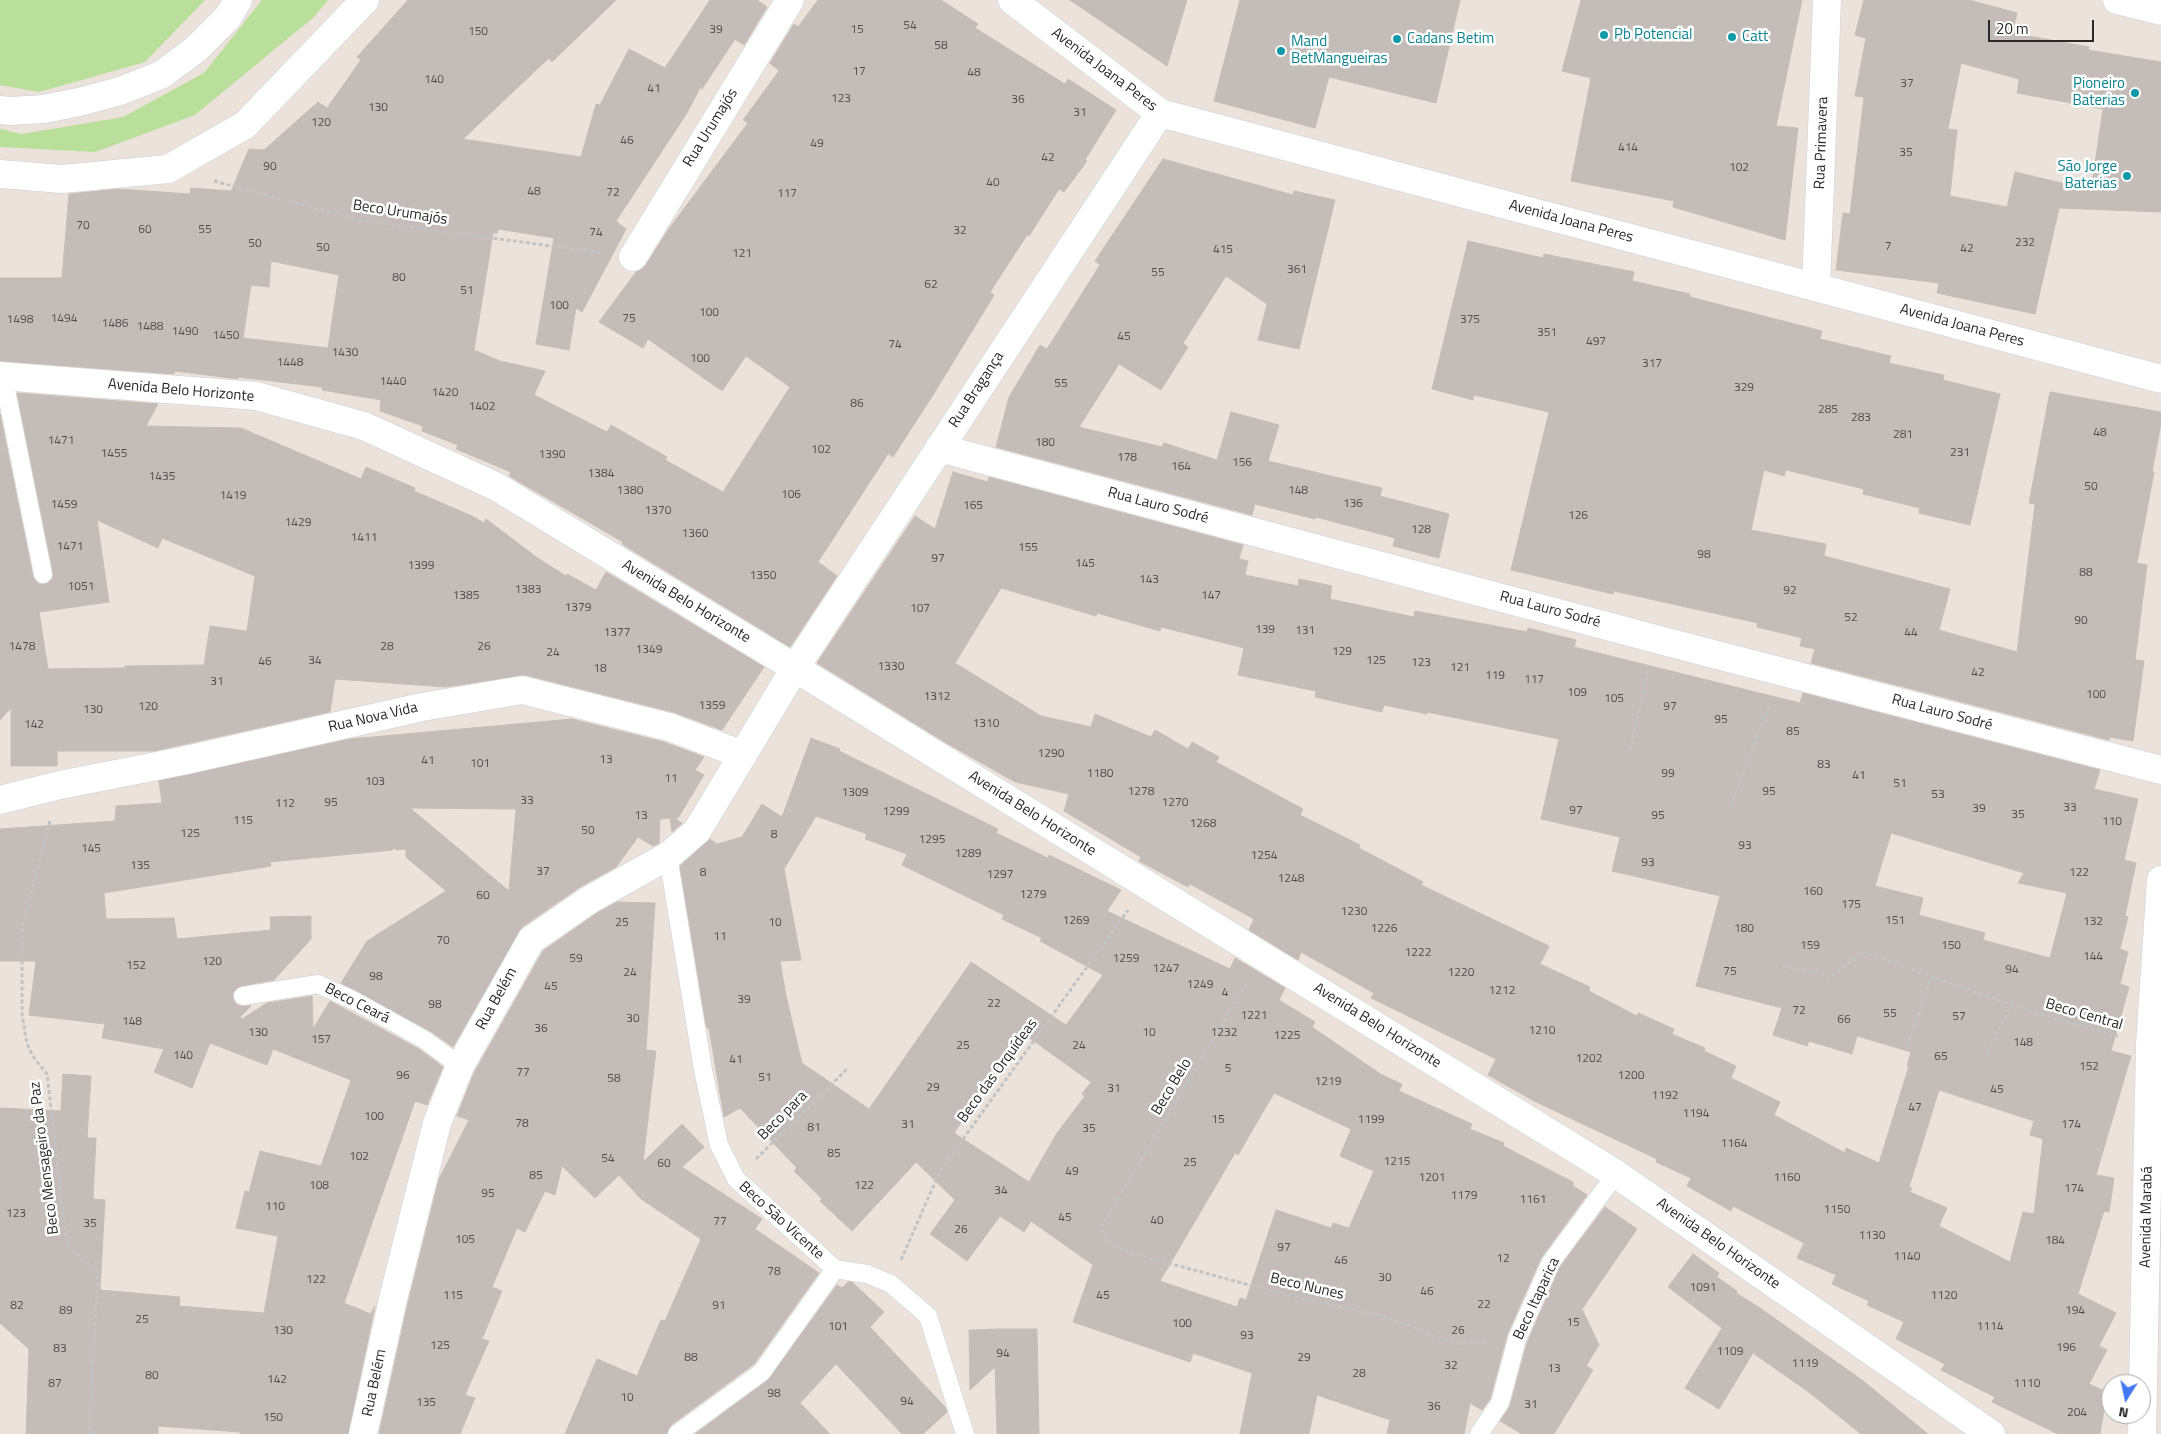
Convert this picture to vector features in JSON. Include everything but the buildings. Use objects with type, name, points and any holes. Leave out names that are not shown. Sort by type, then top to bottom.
[{"type":"street","points":[[0,110],[44,109],[79,102],[120,91],[161,75],[196,49],[228,17],[238,0]]},
{"type":"street","points":[[0,174],[62,179],[168,169],[245,125],[365,0]]},
{"type":"street","name":"Rua Urumajós","points":[[633,257],[790,0]]},
{"type":"street","name":"Avenida Joana Peres","points":[[1012,0],[1160,114],[2161,380]]},
{"type":"street","name":"Rua Primavera","points":[[1816,287],[1828,0]]},
{"type":"street","points":[[2117,0],[2161,12]]},
{"type":"street","name":"Rua Bragança","points":[[795,668],[1160,114]]},
{"type":"street","name":"Avenida Belo Horizonte","points":[[2,375],[256,396],[364,426],[497,487],[795,668],[1616,1174],[1991,1434]]},
{"type":"street","name":"Rua Lauro Sodré","points":[[939,448],[1655,639],[2161,770]]},
{"type":"street","name":"Rua Belém","points":[[363,1434],[393,1299],[437,1123],[460,1066],[531,940],[589,900],[668,856],[697,831],[795,668]]},
{"type":"street","name":"Rua Nova Vida","points":[[0,800],[60,785],[182,761],[422,707],[522,690],[669,727],[743,755]]},
{"type":"street","name":"Avenida Marabá","points":[[2142,1434],[2150,1045],[2161,880]]},
{"type":"lane","points":[[2,375],[43,574]]},
{"type":"lane","name":"Beco São Vicente","points":[[668,856],[702,1070],[719,1145],[736,1179],[835,1269],[867,1274],[892,1284],[928,1316],[965,1434]]},
{"type":"lane","name":"Beco Ceará","points":[[243,996],[318,984],[355,1001],[425,1040],[460,1066]]},
{"type":"lane","name":"Beco Itaparica","points":[[1479,1434],[1500,1403],[1517,1339],[1551,1262],[1616,1174]]},
{"type":"lane","points":[[677,1434],[762,1372],[835,1269]]},
{"type":"path","name":"Beco Urumajós","points":[[168,169],[360,220],[633,257]]},
{"type":"path","points":[[1630,751],[1655,639]]},
{"type":"path","points":[[1731,806],[1782,672]]},
{"type":"path","name":"Beco Mensageiro da Paz","points":[[60,785],[22,928],[22,1014],[27,1044],[34,1058],[47,1074],[67,1246],[98,1271],[89,1434]]},
{"type":"path","name":"Beco das Orquídeas","points":[[892,1284],[940,1170],[1146,884]]},
{"type":"path","name":"Beco Central","points":[[1782,966],[1832,977],[1862,952],[2012,1004],[2150,1045]]},
{"type":"path","name":"Beco Belo","points":[[1100,1229],[1263,956]]},
{"type":"path","points":[[1907,1046],[1932,976]]},
{"type":"path","points":[[1987,1053],[2012,1004]]},
{"type":"path","name":"Beco para","points":[[736,1179],[847,1069]]},
{"type":"path","name":"Beco Nunes","points":[[1100,1229],[1111,1243],[1127,1252],[1279,1293],[1387,1317],[1459,1344],[1517,1339]]},
{"type":"green space","points":[[0,0],[205,0],[145,62],[39,92],[0,85]]},
{"type":"green space","points":[[262,0],[328,0],[314,17],[195,115],[95,152],[0,147],[0,129],[22,134],[123,117],[204,73]]},
{"type":"place","name":"Pb Potencial","points":[[1604,35]]},
{"type":"place","name":"Catt","points":[[1732,37]]},
{"type":"place","name":"Cadans Betim","points":[[1397,39]]},
{"type":"place","name":"Mand BetMangueiras","points":[[1281,51]]},
{"type":"place","name":"Pioneiro Baterias","points":[[2135,93]]},
{"type":"place","name":"São Jorge Baterias","points":[[2127,176]]}]
